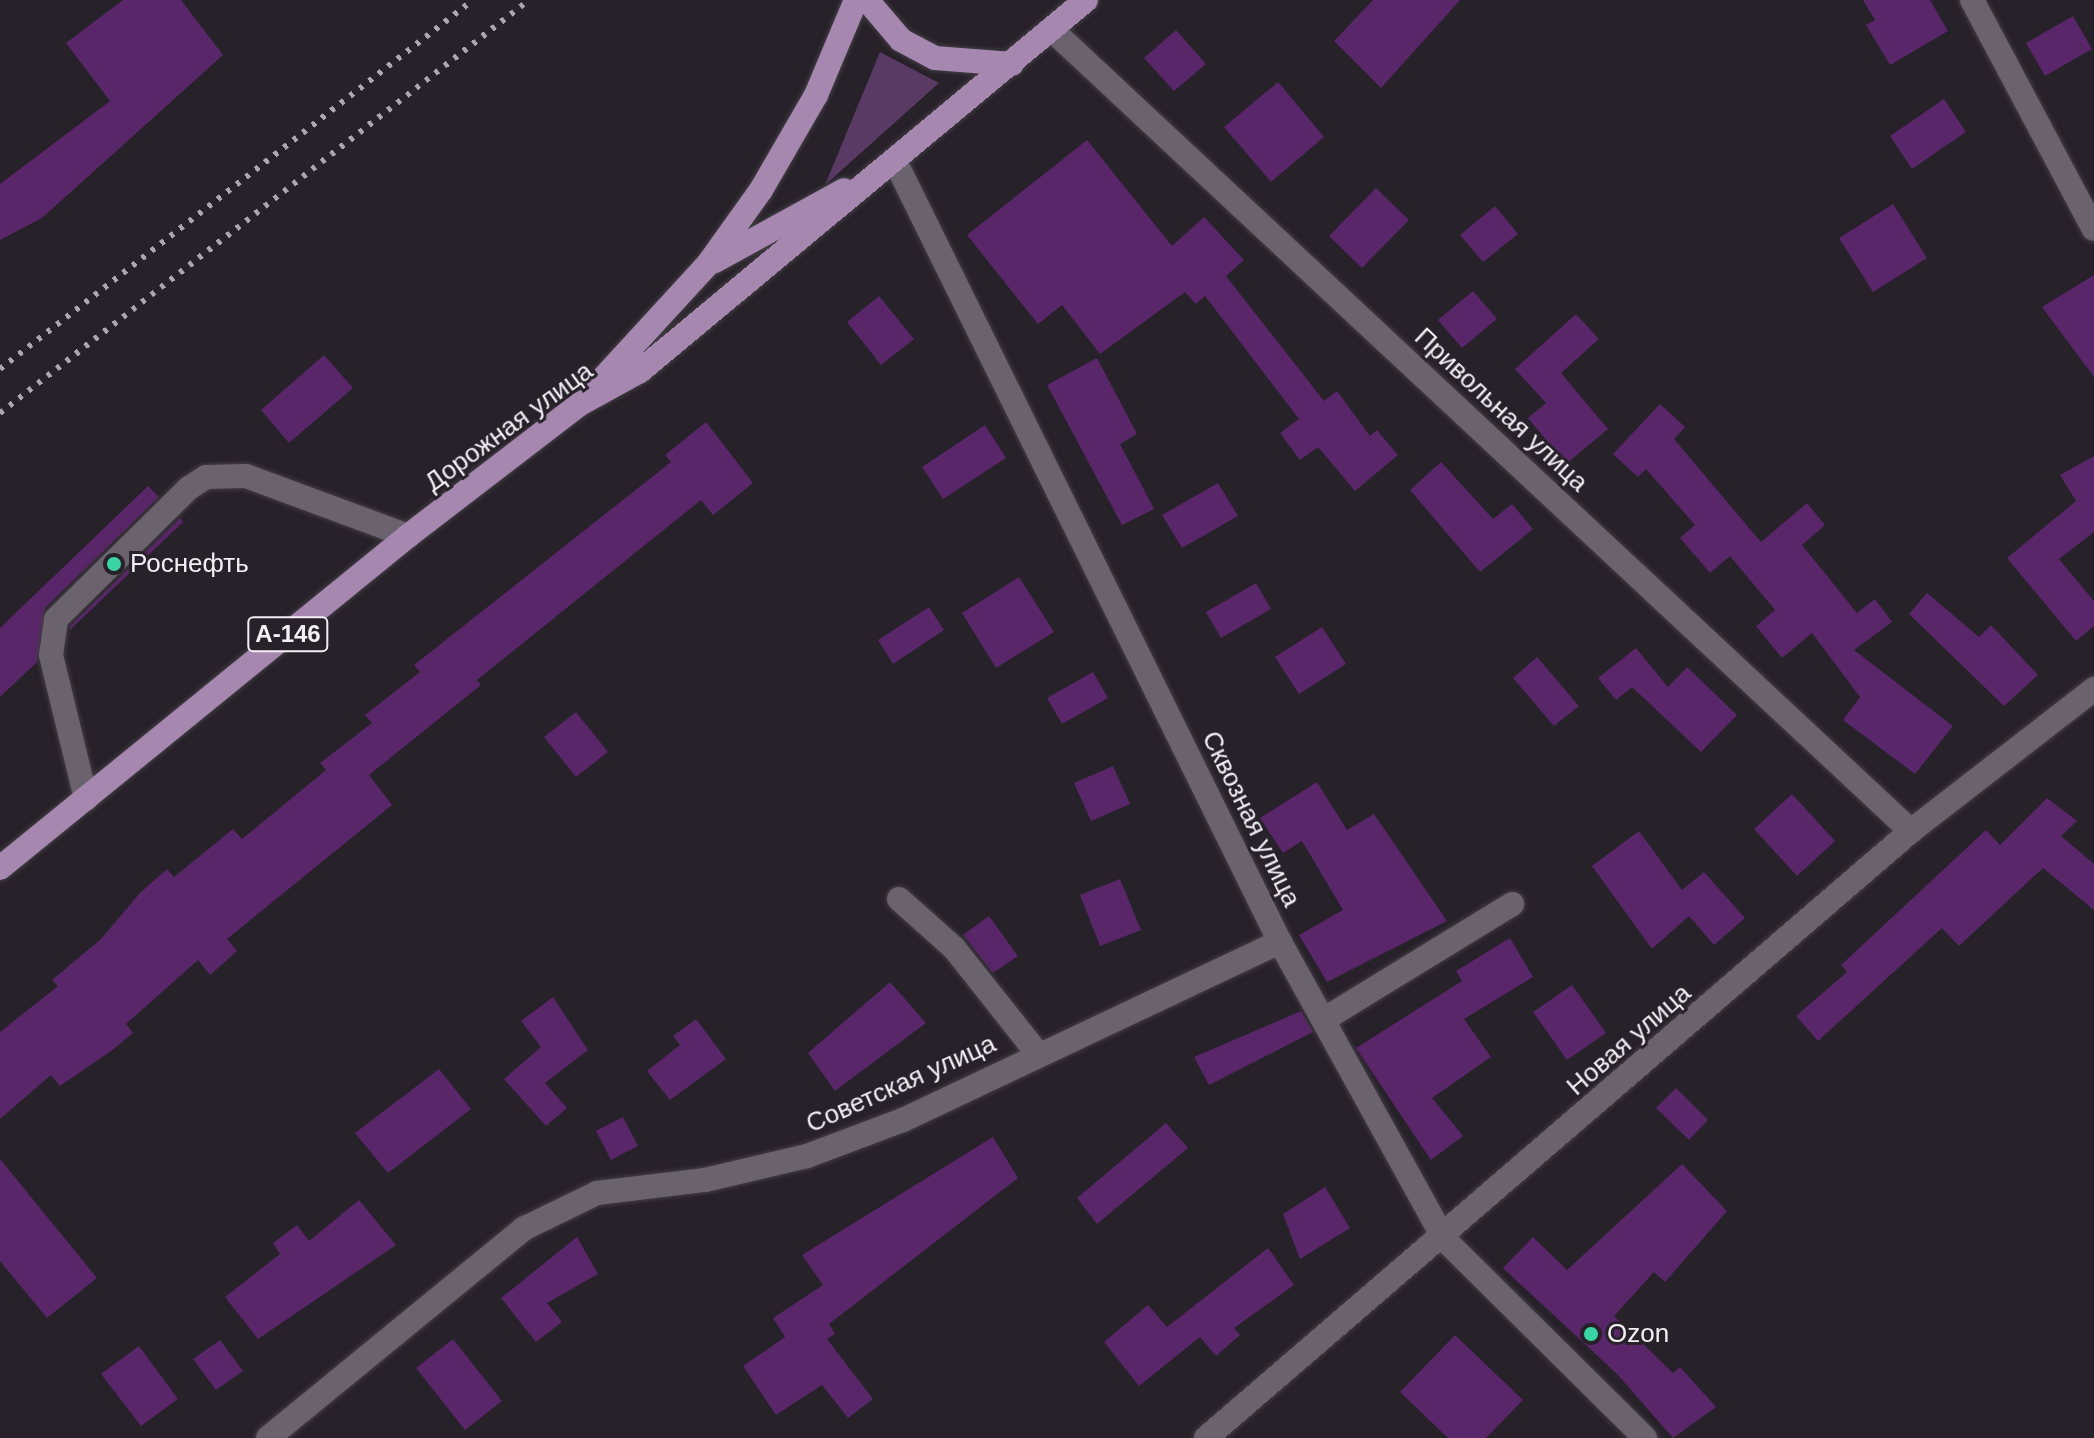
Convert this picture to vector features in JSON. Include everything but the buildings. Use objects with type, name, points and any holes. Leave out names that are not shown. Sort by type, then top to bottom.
[{"type":"main road","name":"А-146","points":[[580,404],[708,264],[816,95],[856,0]]},
{"type":"main road","points":[[867,0],[901,40],[935,58],[1012,64]]},
{"type":"main road","name":"Дорожная улица","points":[[0,868],[408,536],[580,404],[640,371],[896,163],[1086,0]]},
{"type":"main road","points":[[708,264],[896,163]]},
{"type":"street","points":[[1972,0],[2094,229]]},
{"type":"street","name":"Привольная улица","points":[[1052,30],[1911,831]]},
{"type":"street","name":"Сквозная улица","points":[[896,163],[1280,942],[1444,1239],[1645,1438]]},
{"type":"street","points":[[86,799],[51,655],[56,619],[189,488],[216,475],[246,476],[408,536]]},
{"type":"street","name":"Новая улица","points":[[1206,1438],[1444,1239],[1911,831],[2094,689]]},
{"type":"street","points":[[899,899],[954,948],[1038,1054]]},
{"type":"street","points":[[1323,1020],[1512,904]]},
{"type":"street","name":"Советская улица","points":[[268,1438],[525,1228],[597,1193],[705,1180],[807,1156],[1280,942]]},
{"type":"shaded area","points":[[880,52],[939,83],[825,185]]},
{"type":"railway","points":[[0,369],[473,0]]},
{"type":"railway","points":[[0,413],[529,0]]},
{"type":"place","name":"Роснефть","points":[[114,564]]},
{"type":"place","name":"Ozon","points":[[1591,1334]]}]
